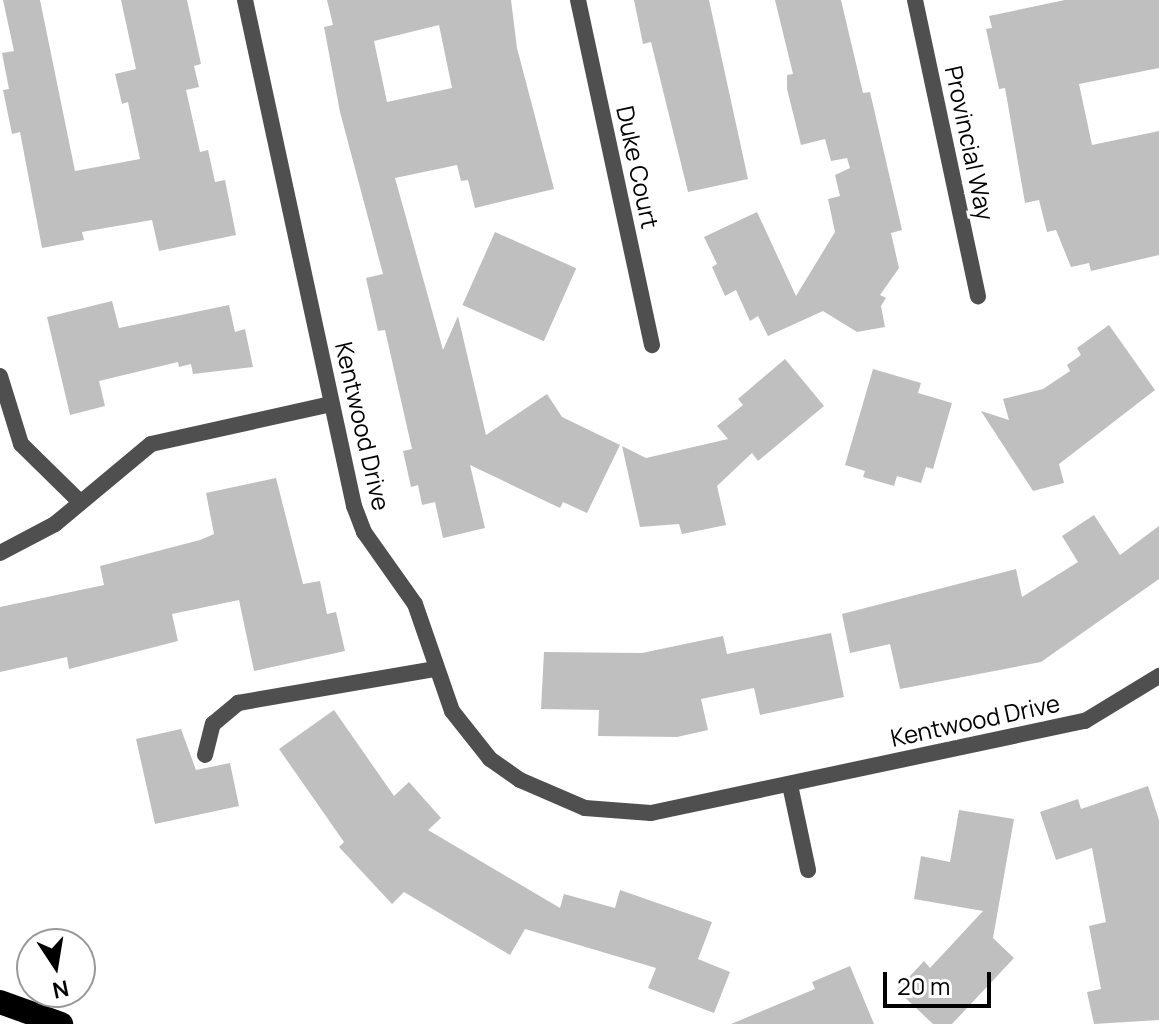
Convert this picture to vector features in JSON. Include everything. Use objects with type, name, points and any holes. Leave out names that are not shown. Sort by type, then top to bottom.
[{"type":"highway","points":[[0,1002],[61,1024]]},
{"type":"street","name":"Kentwood Drive","points":[[245,0],[358,519],[415,604],[434,669],[452,711],[490,759],[520,780],[585,808],[651,813],[1085,721],[1159,676]]},
{"type":"street","name":"Duke Court","points":[[578,0],[652,345]]},
{"type":"street","name":"Provincial Way","points":[[915,0],[978,296]]},
{"type":"street","points":[[0,376],[21,444],[79,501]]},
{"type":"street","points":[[0,553],[37,536],[138,451],[159,441],[331,404]]},
{"type":"street","points":[[205,755],[213,724],[238,703],[434,669]]},
{"type":"street","points":[[790,785],[808,870]]},
{"type":"building","points":[[3,0],[40,0],[75,171],[140,159],[128,102],[122,104],[115,74],[136,69],[121,0],[187,0],[201,64],[194,66],[199,87],[186,90],[200,152],[208,150],[215,182],[225,180],[236,235],[159,251],[152,220],[82,232],[84,240],[42,248],[20,132],[12,134],[3,90],[9,89],[2,53],[14,51]]},
{"type":"building","points":[[327,0],[511,0],[517,48],[554,189],[475,208],[468,180],[461,181],[457,165],[395,178],[443,350],[458,316],[486,435],[547,394],[562,417],[620,445],[587,513],[563,502],[560,508],[470,465],[485,528],[443,538],[435,502],[422,505],[418,485],[411,487],[403,451],[412,449],[385,330],[378,331],[366,278],[383,274],[340,112],[324,27],[333,25]],"holes":[[[439,25],[452,88],[387,102],[374,41]]]},
{"type":"building","points":[[634,0],[709,0],[748,179],[688,192],[651,42],[643,44]]},
{"type":"building","points":[[775,0],[841,0],[863,93],[870,92],[902,230],[891,233],[899,268],[880,295],[886,298],[881,306],[885,327],[857,332],[823,311],[768,336],[758,316],[750,321],[736,290],[725,296],[712,267],[717,264],[704,237],[757,212],[796,296],[835,232],[828,199],[840,196],[835,175],[850,168],[847,158],[831,161],[825,139],[801,145],[787,89],[787,75],[793,74]]},
{"type":"building","points":[[1065,0],[1159,0],[1159,68],[1079,84],[1092,145],[1159,131],[1159,255],[1091,271],[1089,263],[1071,267],[1056,230],[1047,232],[1039,200],[1025,203],[1005,88],[999,89],[986,29],[992,28],[989,16]]},
{"type":"building","points":[[495,232],[576,268],[544,341],[462,305]]},
{"type":"building","points":[[112,301],[119,328],[229,305],[235,332],[245,329],[253,367],[193,374],[191,364],[179,367],[178,362],[99,381],[105,406],[70,415],[47,317]]},
{"type":"building","points":[[1109,325],[1155,390],[1059,464],[1064,483],[1033,491],[981,411],[1009,420],[1003,399],[1043,389],[1070,371],[1067,365],[1081,355],[1077,348]]},
{"type":"building","points":[[785,359],[824,406],[758,461],[752,453],[717,486],[726,525],[682,534],[679,524],[640,527],[622,446],[646,458],[728,439],[717,426],[743,405],[738,399]]},
{"type":"building","points":[[873,369],[921,383],[918,393],[952,403],[933,469],[926,467],[921,483],[897,476],[894,486],[863,477],[865,471],[845,465]]},
{"type":"building","points":[[276,478],[303,584],[320,581],[327,614],[336,612],[345,651],[254,671],[239,600],[172,614],[178,641],[69,669],[67,657],[0,672],[0,607],[104,585],[100,566],[214,534],[206,493]]},
{"type":"building","points":[[1094,515],[1120,555],[1159,526],[1159,579],[1041,662],[900,689],[890,644],[850,653],[842,614],[1016,569],[1022,597],[1078,562],[1062,536]]},
{"type":"building","points":[[831,633],[844,697],[760,715],[754,688],[701,699],[708,730],[677,737],[598,736],[599,710],[541,709],[544,652],[642,653],[723,636],[727,654]]},
{"type":"building","points":[[334,710],[394,796],[409,782],[441,818],[428,830],[560,908],[564,894],[615,908],[620,890],[712,922],[698,959],[730,972],[714,1013],[648,988],[656,968],[525,929],[510,955],[404,892],[392,904],[339,847],[344,842],[279,749]]},
{"type":"building","points":[[181,729],[196,770],[230,763],[239,806],[155,824],[136,739]]},
{"type":"building","points":[[1148,786],[1159,820],[1159,1020],[1094,1024],[1087,992],[1101,989],[1089,926],[1106,922],[1092,848],[1056,860],[1040,812],[1078,799],[1081,809]]},
{"type":"building","points":[[959,810],[1014,819],[993,938],[1014,958],[952,1024],[933,1024],[897,990],[924,961],[930,968],[983,911],[914,899],[921,856],[950,862]]},
{"type":"building","points":[[850,966],[874,1024],[731,1024],[815,989],[812,982]]}]
